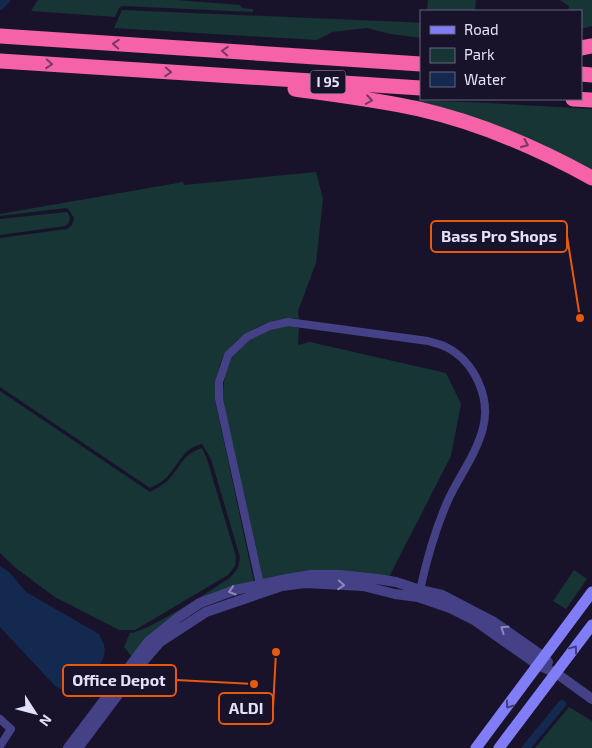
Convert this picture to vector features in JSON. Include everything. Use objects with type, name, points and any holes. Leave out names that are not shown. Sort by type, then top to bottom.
[{"type":"highway","name":"I 95","points":[[0,36],[420,64]]},
{"type":"highway","points":[[274,54],[322,49],[420,53]]},
{"type":"highway","name":"I 95","points":[[0,61],[420,88]]},
{"type":"highway","points":[[235,76],[276,86],[385,102],[464,121],[512,138],[560,160],[592,178]]},
{"type":"main road","points":[[476,748],[592,592]]},
{"type":"main road","points":[[499,748],[592,625]]},
{"type":"street","points":[[261,589],[219,399],[219,382],[228,355],[247,337],[270,326],[288,322],[428,341],[447,347],[461,357],[481,386],[485,407],[483,427],[431,542],[420,590]]},
{"type":"street","points":[[78,748],[141,664],[160,642],[206,612],[261,589],[311,575],[340,575],[396,582],[442,595],[494,622],[556,673],[592,699]]},
{"type":"street","points":[[68,748],[148,642],[200,603],[235,590],[261,589],[305,583],[363,586],[395,594],[418,597],[450,608],[474,620],[541,661]]},
{"type":"street","points":[[0,718],[11,729],[0,746]]},
{"type":"green space","points":[[38,0],[177,0],[240,5],[242,8],[253,9],[253,12],[122,6],[115,17],[31,11]]},
{"type":"green space","points":[[428,0],[476,0],[475,10],[427,10]]},
{"type":"green space","points":[[560,0],[592,0],[592,26],[582,29],[582,10],[568,10],[569,6]]},
{"type":"green space","points":[[122,10],[420,23],[420,38],[391,34],[367,28],[332,32],[317,40],[114,28]]},
{"type":"green space","points":[[389,99],[592,109],[592,175]]},
{"type":"green space","points":[[316,172],[323,199],[316,263],[298,311],[299,319],[272,321],[247,333],[224,354],[217,377],[215,400],[254,582],[198,599],[132,657],[124,647],[130,633],[150,626],[179,610],[230,578],[238,568],[240,557],[211,459],[202,444],[196,446],[182,457],[165,479],[150,488],[0,387],[0,238],[67,229],[72,225],[74,218],[66,208],[0,216],[0,214],[183,182],[184,185]]},
{"type":"green space","points":[[67,212],[70,217],[69,223],[65,226],[0,235],[0,219]]},
{"type":"green space","points":[[289,325],[299,327],[298,345],[310,342],[446,373],[461,404],[451,456],[389,577],[261,581],[223,399],[224,383],[229,361],[242,345],[257,336]]},
{"type":"green space","points":[[0,391],[150,492],[168,480],[183,460],[191,453],[202,448],[236,557],[235,566],[228,575],[135,630],[119,630],[55,597],[17,569],[0,553]]},
{"type":"green space","points":[[574,570],[587,579],[566,609],[553,601]]},
{"type":"green space","points":[[569,707],[592,721],[592,748],[535,748]]},
{"type":"water","points":[[0,566],[10,573],[26,592],[99,634],[105,653],[98,667],[84,678],[63,690],[56,687],[0,627]]},
{"type":"waterway","points":[[0,6],[6,0]]},
{"type":"waterway","points":[[526,748],[562,704]]},
{"type":"place","name":"Bass Pro Shops","points":[[580,318]]},
{"type":"place","name":"ALDI","points":[[276,652]]},
{"type":"place","name":"Office Depot","points":[[254,684]]}]
